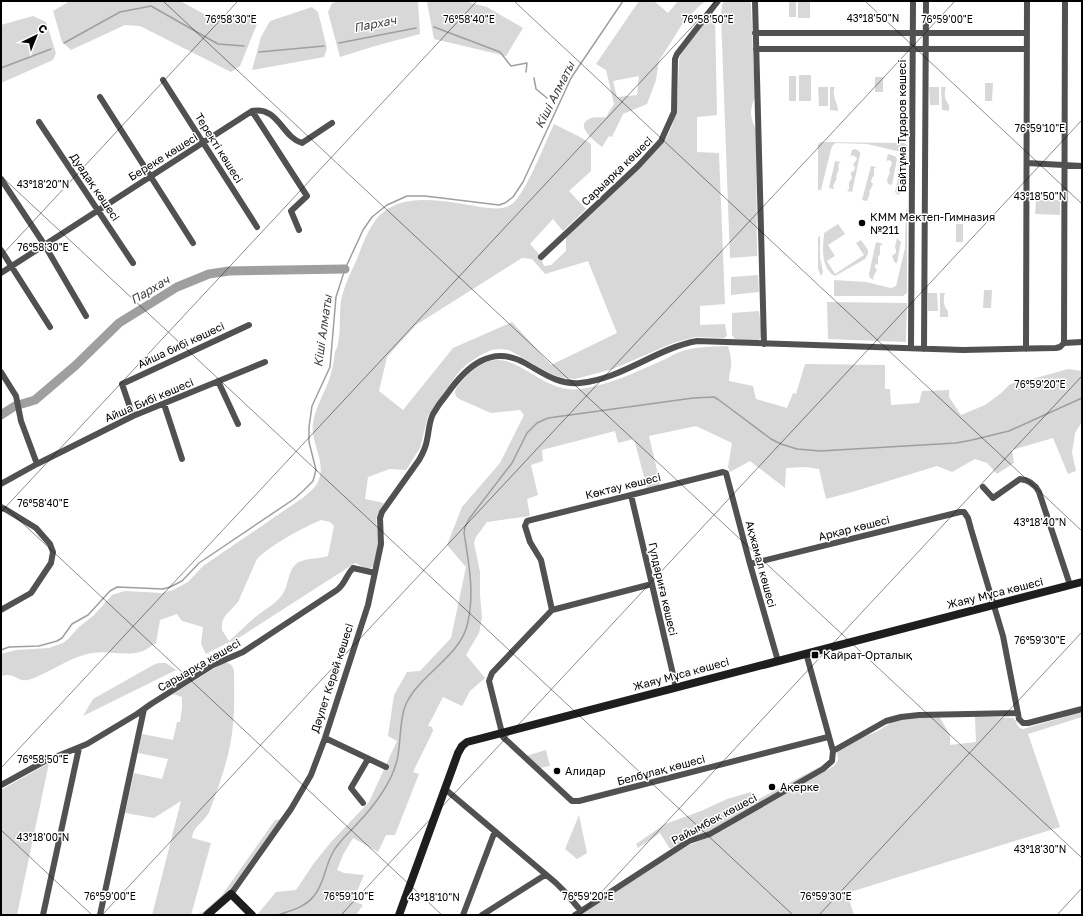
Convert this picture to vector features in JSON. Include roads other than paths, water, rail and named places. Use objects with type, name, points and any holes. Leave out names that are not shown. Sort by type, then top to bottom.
[{"type":"street","name":"Сарыарқа көшесі","points":[[541,257],[638,166],[661,142],[674,112],[675,59],[677,54],[718,1]]},
{"type":"street","points":[[754,1],[764,344]]},
{"type":"street","name":"Байтұма Тұраров көшесі","points":[[911,348],[913,1]]},
{"type":"street","name":"Байтұма Тұраров көшесі","points":[[924,348],[926,1]]},
{"type":"street","points":[[1026,349],[1027,1]]},
{"type":"street","points":[[1064,343],[1065,1]]},
{"type":"street","points":[[755,33],[1027,33]]},
{"type":"street","points":[[756,49],[1027,49]]},
{"type":"street","name":"Теректі көшесі","points":[[163,80],[257,227]]},
{"type":"street","points":[[100,97],[193,243]]},
{"type":"street","points":[[298,230],[291,211],[307,196],[252,111],[258,110],[269,113],[292,138],[302,143],[332,123]]},
{"type":"street","name":"Береке көшесі","points":[[1,273],[252,111]]},
{"type":"street","name":"Дуадақ көшесі","points":[[40,122],[133,263]]},
{"type":"street","points":[[1027,163],[1082,166]]},
{"type":"street","points":[[1,179],[44,244],[86,316]]},
{"type":"street","points":[[1,250],[50,327]]},
{"type":"street","name":"Айша бибі көшесі","points":[[133,416],[122,384],[249,325]]},
{"type":"street","name":"Дәулет Керей көшесі","points":[[207,915],[231,894],[302,792],[312,775],[368,605],[381,544],[380,518],[382,512],[419,460],[426,446],[429,427],[434,413],[456,382],[473,366],[482,360],[498,356],[514,358],[555,380],[571,384],[584,383],[613,374],[690,342],[714,341],[963,350],[1056,348],[1060,347],[1064,343],[1082,342]]},
{"type":"street","name":"Айша Бибі көшесі","points":[[1,484],[37,464],[133,416],[265,362]]},
{"type":"street","points":[[1,372],[16,396],[21,421],[37,464]]},
{"type":"street","points":[[218,381],[238,424]]},
{"type":"street","points":[[164,404],[182,459]]},
{"type":"street","name":"Көктау көшесі","points":[[552,610],[542,565],[539,556],[528,538],[525,526],[526,522],[723,472],[726,473]]},
{"type":"street","name":"Ақжамал көшесі","points":[[726,473],[778,661]]},
{"type":"street","points":[[983,487],[993,498],[1020,479],[1028,481],[1034,485],[1039,492],[1070,585]]},
{"type":"street","name":"Гүлдариға көшесі","points":[[631,495],[676,687]]},
{"type":"street","points":[[1,508],[36,528],[50,544],[53,552],[50,563],[31,593],[1,610]]},
{"type":"street","name":"Арқар көшесі","points":[[750,564],[964,512],[972,529],[994,604]]},
{"type":"street","name":"Сарыарқа көшесі","points":[[1,785],[43,762],[79,748],[137,714],[214,665],[243,652],[337,590],[344,583],[353,568],[376,573]]},
{"type":"street","name":"Жаяу Мұса көшесі","points":[[399,915],[458,753],[462,746],[471,740],[1082,582]]},
{"type":"street","points":[[502,732],[489,678],[552,610],[652,584]]},
{"type":"street","points":[[994,604],[1009,662],[1019,719],[1023,723],[1040,721],[1082,709]]},
{"type":"street","points":[[806,653],[833,751],[894,718],[919,715],[1018,713]]},
{"type":"street","points":[[100,915],[144,709]]},
{"type":"street","name":"Белбұлақ көшесі","points":[[502,732],[503,737],[570,799],[576,802],[828,737]]},
{"type":"street","points":[[325,738],[386,767]]},
{"type":"street","points":[[43,915],[79,748]]},
{"type":"street","name":"Райымбек көшесі","points":[[578,913],[689,841],[704,836],[824,769],[832,761],[833,751]]},
{"type":"street","points":[[363,803],[351,788],[368,759]]},
{"type":"street","points":[[445,789],[565,892],[578,913]]},
{"type":"street","points":[[463,915],[495,831]]},
{"type":"street","points":[[482,915],[545,875]]},
{"type":"street","points":[[231,894],[252,915]]},
{"type":"waterway","name":"Кіші Алматы","points":[[1,650],[9,647],[39,646],[57,641],[62,638],[72,624],[88,615],[110,591],[117,587],[163,589],[182,581],[199,563],[294,499],[313,481],[316,470],[309,442],[309,427],[312,406],[330,367],[336,297],[345,269],[363,230],[372,217],[387,205],[407,196],[425,196],[499,205],[505,203],[513,197],[523,182],[571,78],[623,1]]},
{"type":"waterway","name":"Пархач","points":[[64,43],[120,12],[151,6],[218,44],[244,46]]},
{"type":"waterway","name":"Пархач","points":[[434,27],[500,52],[511,66],[527,63],[526,72]]},
{"type":"waterway","name":"Пархач","points":[[339,43],[416,28]]},
{"type":"waterway","name":"Пархач","points":[[259,52],[324,46]]},
{"type":"waterway","name":"Пархач","points":[[1,68],[51,49]]},
{"type":"waterway","name":"Пархач","points":[[534,78],[536,89],[547,98]]},
{"type":"waterway","name":"Пархач","points":[[1,415],[15,406],[35,400],[76,365],[119,323],[177,287],[209,274],[229,271],[345,269]]},
{"type":"waterway","points":[[278,915],[302,906],[314,896],[320,886],[334,850],[375,803],[389,781],[398,757],[402,718],[406,704],[412,693],[456,647],[467,626],[471,603],[471,591],[464,533],[465,527],[469,519],[512,463],[527,433],[537,423],[548,418],[693,398],[714,397],[771,439],[797,449],[820,451],[956,443],[972,440],[1009,431],[1082,398]]},
{"type":"place","name":"КММ Мектеп-Гимназия №211","points":[[862,223]]},
{"type":"place","name":"Кайрат-Орталық","points":[[815,655]]},
{"type":"place","name":"Алидар","points":[[557,771]]},
{"type":"place","name":"Ақерке","points":[[772,787]]}]
